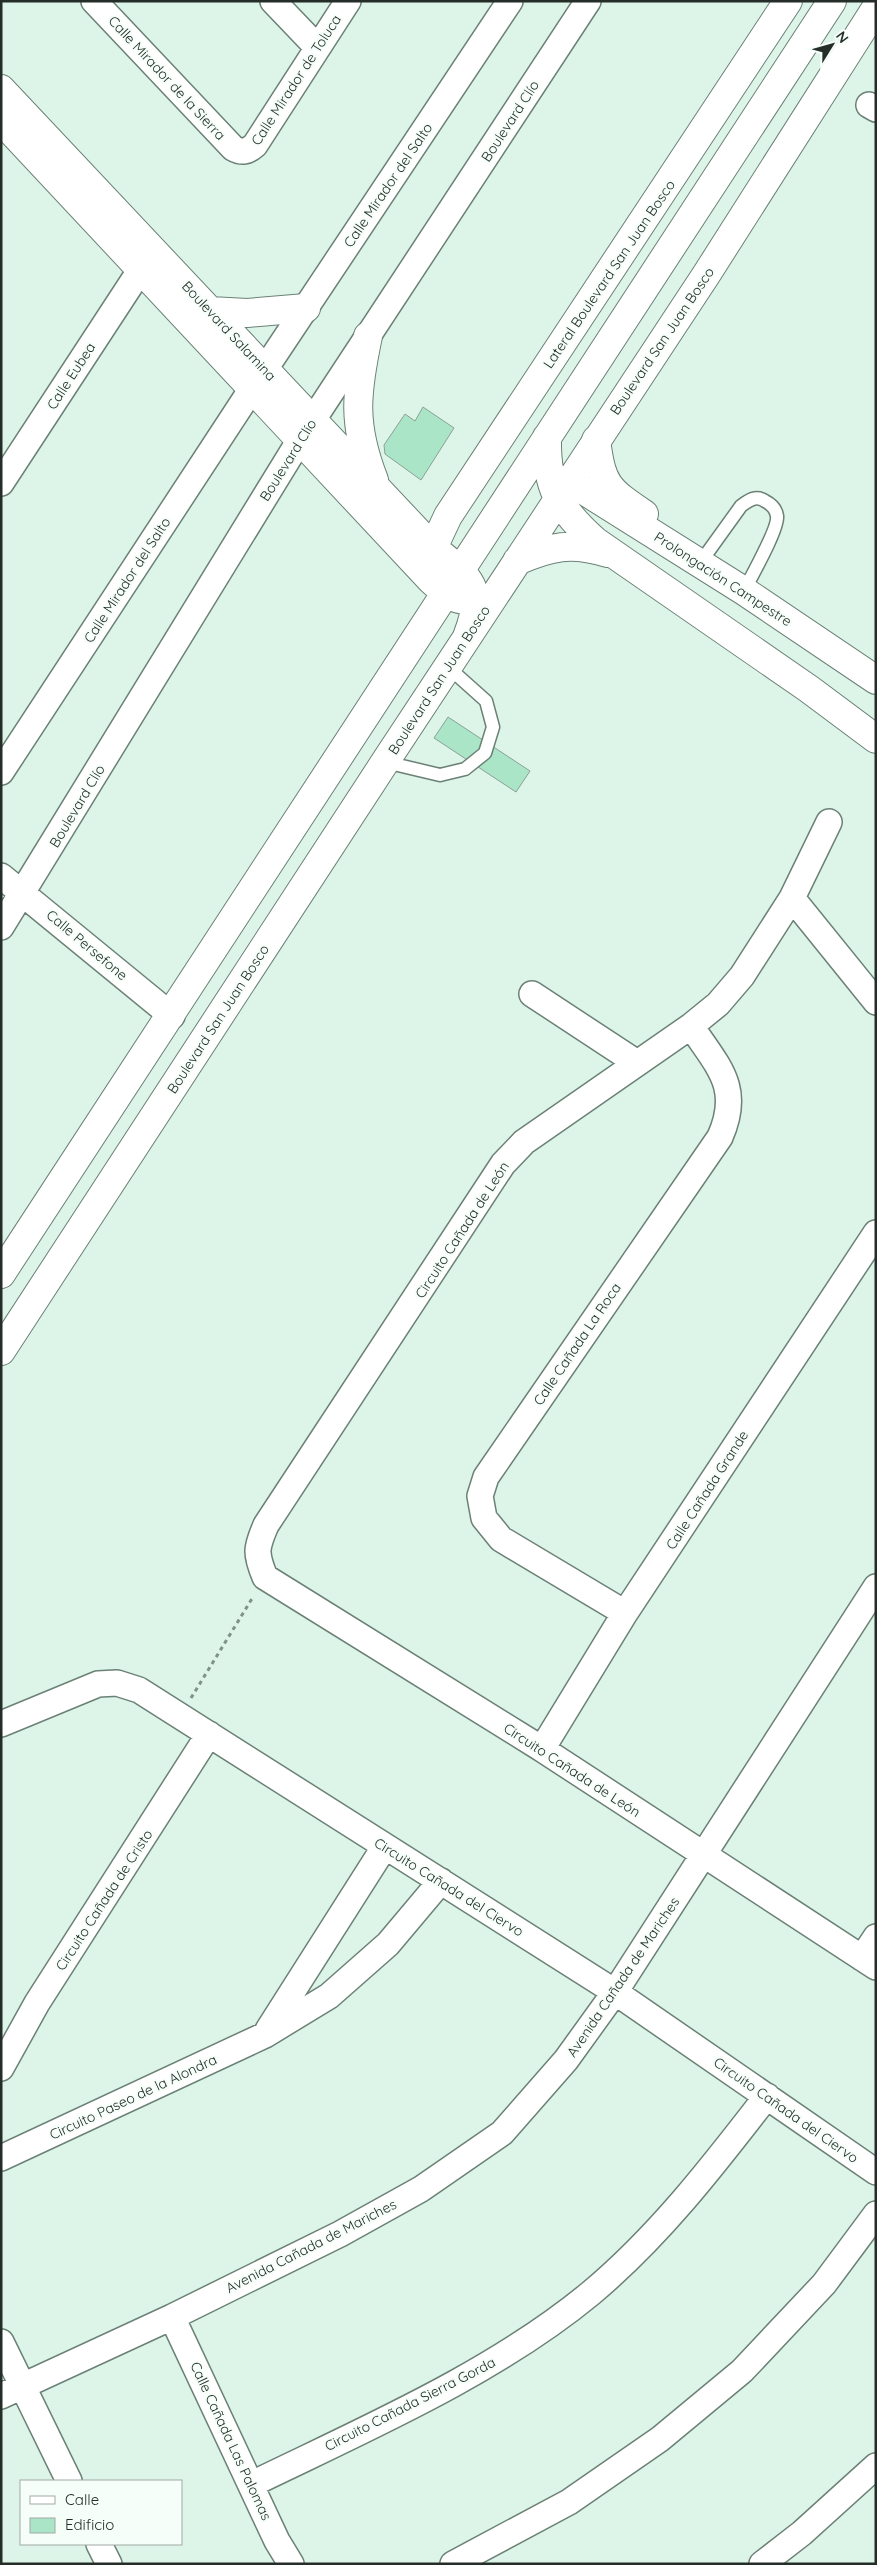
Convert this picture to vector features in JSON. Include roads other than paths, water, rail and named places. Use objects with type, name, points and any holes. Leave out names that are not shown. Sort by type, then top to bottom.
[{"type":"main road","name":"Lateral Boulevard San Juan Bosco","points":[[434,548],[448,516],[788,1]]},
{"type":"main road","points":[[1,1274],[172,1016],[509,494],[832,1]]},
{"type":"main road","name":"Boulevard San Juan Bosco","points":[[1,1351],[517,562],[559,486],[596,440],[706,275],[876,8]]},
{"type":"main road","name":"Boulevard Salamina","points":[[1,89],[210,311],[259,378]]},
{"type":"main road","name":"Boulevard Salamina","points":[[1,120],[141,268],[259,378],[307,429],[442,600]]},
{"type":"main road","points":[[210,311],[247,313],[306,308]]},
{"type":"main road","points":[[368,336],[358,383],[357,403],[362,450],[377,488]]},
{"type":"main road","points":[[584,380],[582,395],[592,414],[598,415],[619,406]]},
{"type":"main road","name":"Boulevard Salamina","points":[[307,429],[377,488],[434,548],[461,570],[472,584],[477,600]]},
{"type":"main road","points":[[547,437],[559,486],[580,528],[616,556],[809,689],[876,739]]},
{"type":"main road","points":[[596,440],[599,461],[606,485],[616,495],[677,536],[696,560]]},
{"type":"main road","points":[[509,494],[535,481],[559,486]]},
{"type":"main road","name":"Prolongación Campestre","points":[[559,486],[696,560],[876,680]]},
{"type":"main road","points":[[517,562],[547,549],[565,546],[580,546],[616,556]]},
{"type":"main road","points":[[442,600],[477,600],[500,587]]},
{"type":"main road","points":[[442,600],[453,602],[461,609],[467,638]]},
{"type":"main road","points":[[467,638],[475,616],[477,600]]},
{"type":"street","name":"Calle Mirador de la Sierra","points":[[94,1],[233,148],[240,152]]},
{"type":"street","points":[[273,1],[317,47]]},
{"type":"street","name":"Calle Mirador de Toluca","points":[[240,152],[248,151],[255,145],[348,1]]},
{"type":"street","name":"Calle Mirador del Salto","points":[[1,772],[259,378],[510,1]]},
{"type":"street","name":"Boulevard Clío","points":[[1,927],[307,429],[588,1]]},
{"type":"street","name":"Calle Eubea","points":[[1,483],[141,268]]},
{"type":"street","name":"Circuito Cañada de León","points":[[829,822],[792,898],[742,976],[718,1004],[691,1026],[524,1142],[503,1164],[266,1525],[257,1547],[258,1560],[265,1577],[542,1748],[703,1856],[869,1963]]},
{"type":"street","name":"Calle Persefone","points":[[1,876],[24,892],[172,1016]]},
{"type":"street","points":[[792,898],[876,1002]]},
{"type":"street","points":[[532,994],[638,1062]]},
{"type":"street","name":"Calle Cañada La Roca","points":[[625,1613],[501,1539],[484,1518],[480,1496],[486,1477],[720,1137],[729,1116],[729,1094],[720,1070],[691,1026]]},
{"type":"street","name":"Calle Cañada Grande","points":[[542,1748],[625,1613],[876,1233]]},
{"type":"street","name":"Avenida Cañada de Mariches","points":[[12,2391],[172,2317],[340,2234],[404,2198],[502,2133],[566,2060],[615,1992],[876,1587]]},
{"type":"street","name":"Circuito Cañada del Ciervo","points":[[1,1724],[98,1684],[117,1683],[139,1690],[615,1992],[876,2172]]},
{"type":"street","name":"Circuito Cañada de Cristo","points":[[1,2068],[37,2004],[209,1734]]},
{"type":"street","points":[[265,2035],[385,1846]]},
{"type":"street","name":"Circuito Paseo de la Alondra","points":[[1,2158],[265,2035],[329,1996],[388,1944],[441,1881]]},
{"type":"street","points":[[869,1963],[876,1937]]},
{"type":"street","name":"Circuito Cañada Sierra Gorda","points":[[252,2484],[404,2410],[504,2355],[590,2293],[667,2220],[715,2164],[767,2096]]},
{"type":"street","points":[[452,2564],[569,2502],[660,2439],[742,2371],[824,2284],[876,2214]]},
{"type":"street","name":"Calle Cañada Las Palomas","points":[[172,2317],[252,2484],[277,2541],[291,2564]]},
{"type":"street","points":[[1,2342],[12,2391],[68,2480]]},
{"type":"street","points":[[762,2564],[802,2533],[876,2466]]},
{"type":"lane","points":[[696,560],[741,506],[750,499],[761,498],[772,504],[777,516],[774,530],[744,591]]},
{"type":"lane","points":[[385,762],[440,775],[465,768],[485,753],[494,727],[486,701],[448,667]]}]
